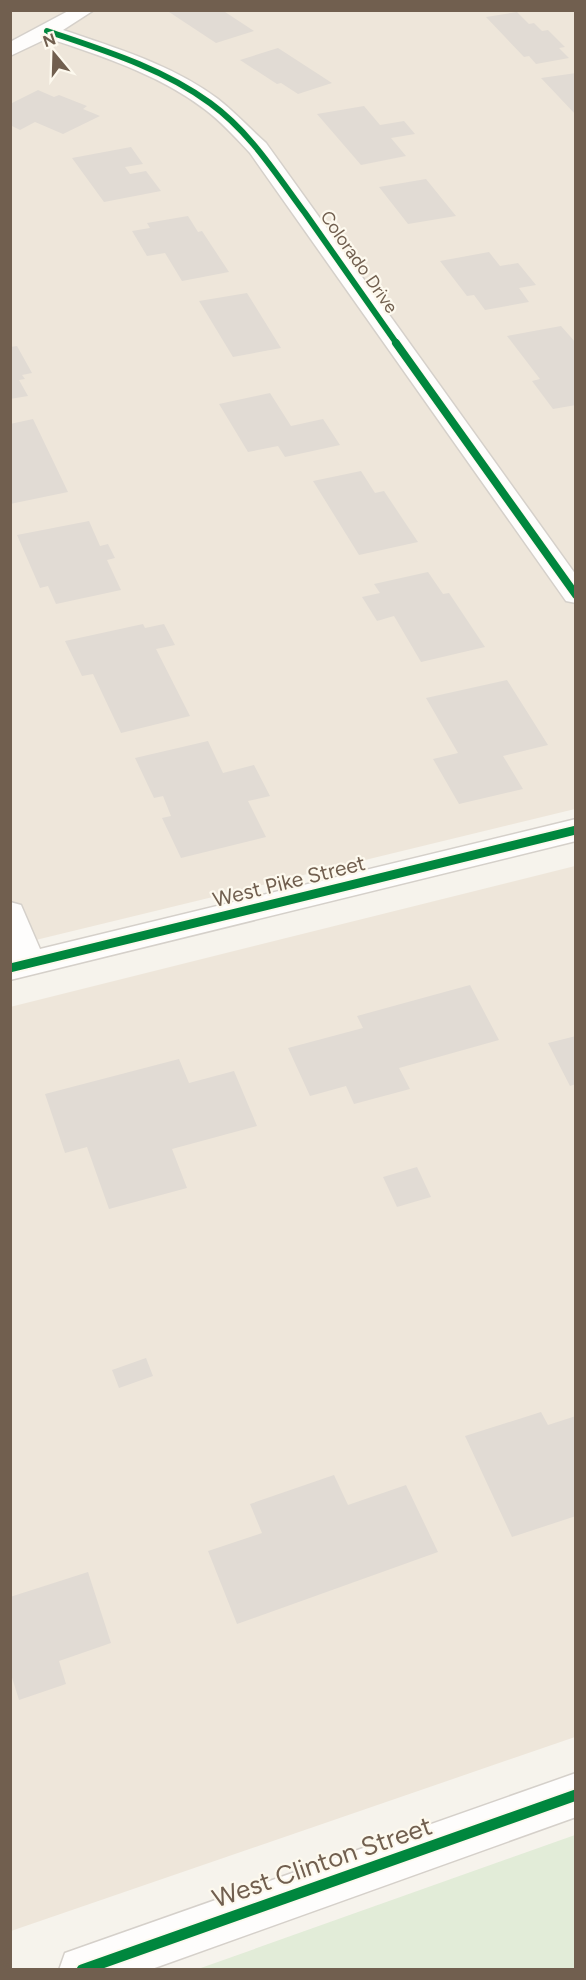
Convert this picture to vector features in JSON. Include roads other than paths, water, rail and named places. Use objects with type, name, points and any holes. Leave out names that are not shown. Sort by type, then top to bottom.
[{"type":"street","points":[[10,50],[85,10]]},
{"type":"street","name":"Colorado Drive","points":[[47,31],[150,68],[194,93],[236,125],[258,148],[576,595]]},
{"type":"street","name":"West Pike Street","points":[[20,965],[576,830]]},
{"type":"street","points":[[10,913],[20,965]]},
{"type":"street","name":"West Clinton Street","points":[[82,1970],[576,1795]]}]
